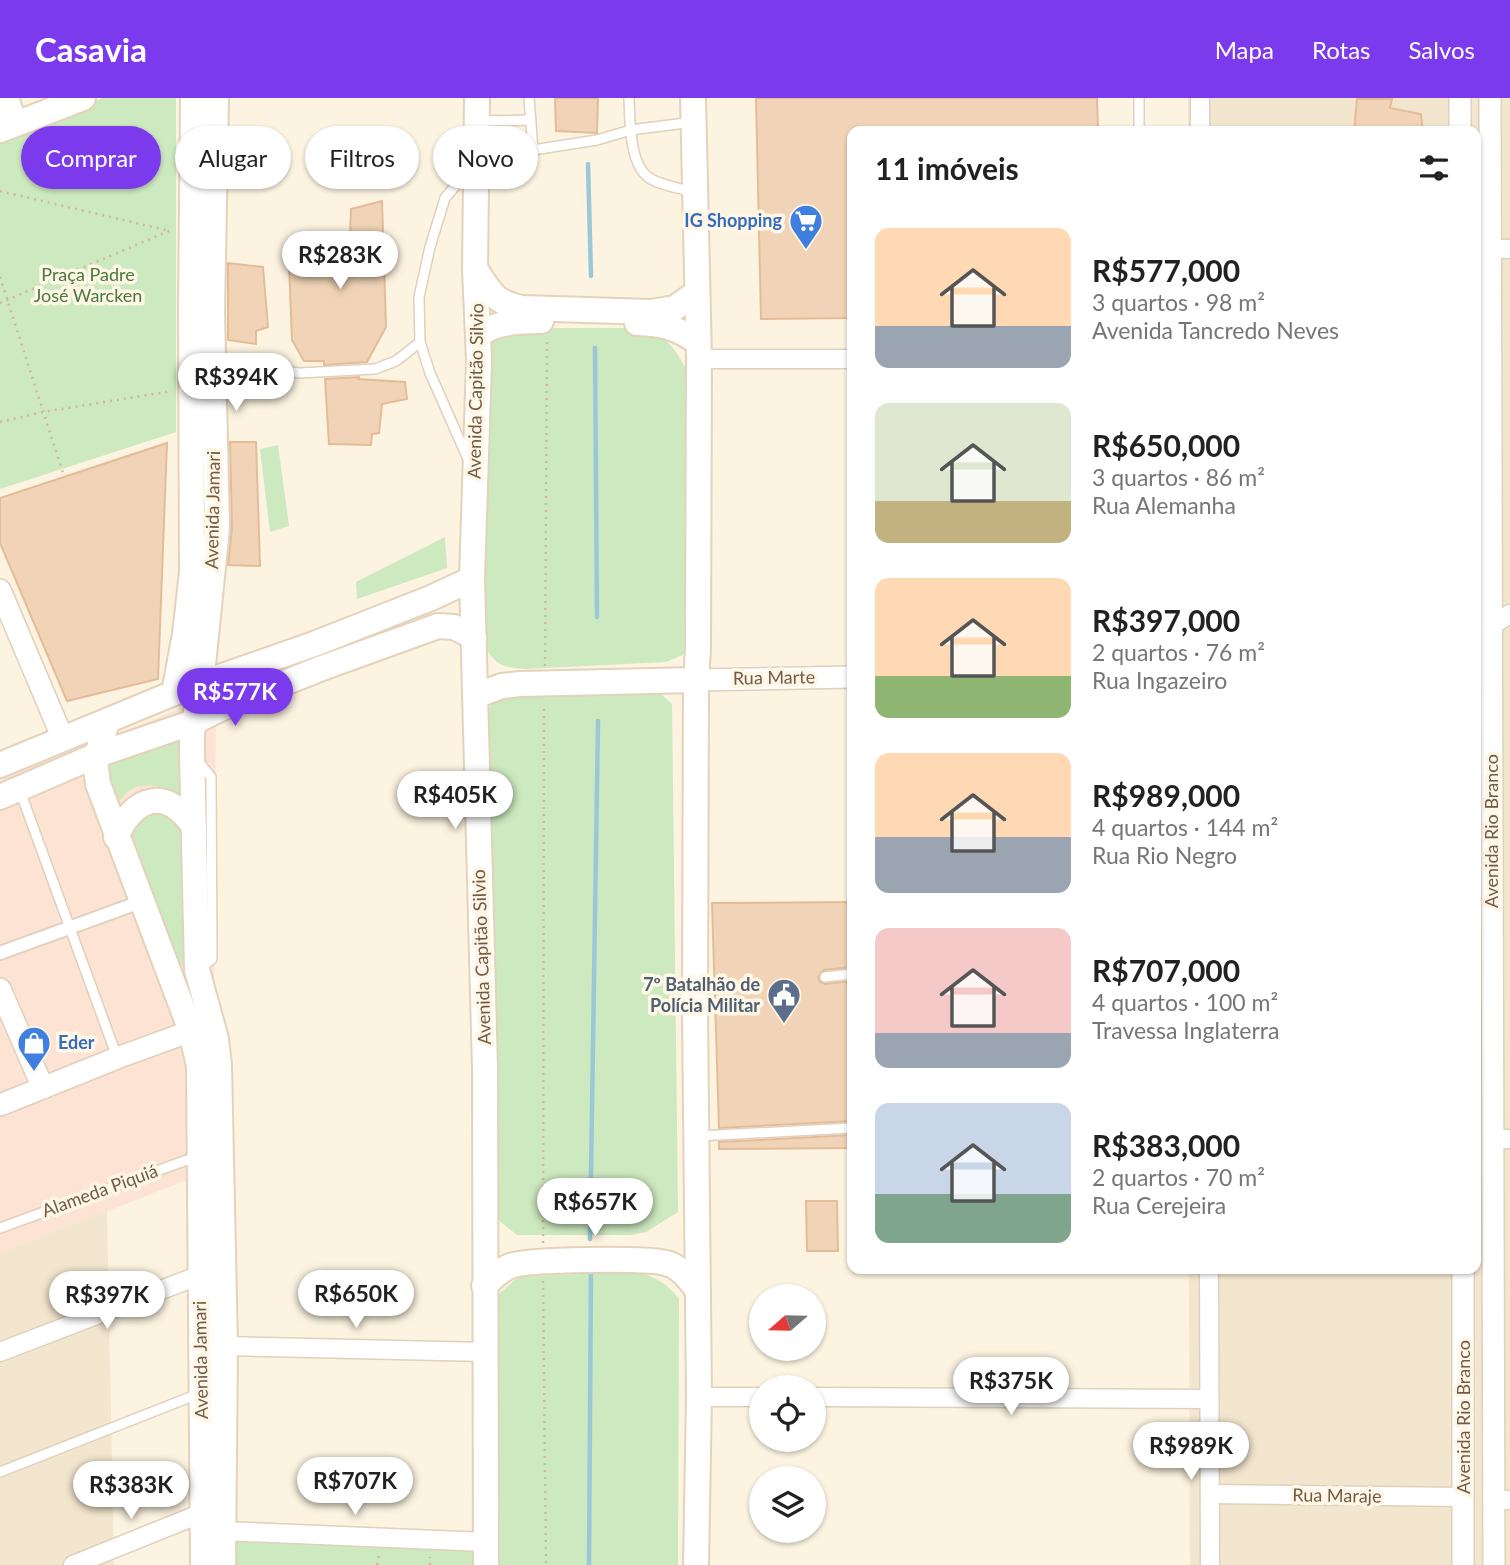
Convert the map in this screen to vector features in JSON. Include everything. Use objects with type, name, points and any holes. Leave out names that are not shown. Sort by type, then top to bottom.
[{"type":"main road","points":[[6,98],[8,127],[83,98]]},
{"type":"main road","name":"Avenida Jamari","points":[[174,693],[185,634],[192,572],[205,533],[181,226],[193,98]]},
{"type":"main road","name":"Avenida Jamari","points":[[216,98],[213,364],[201,684],[192,753],[197,970],[216,1039],[219,1065],[200,1275],[223,1531],[223,1565]]},
{"type":"main road","points":[[693,110],[698,351],[698,635],[695,680],[699,1396],[696,1565]]},
{"type":"main road","name":"Avenida Capitão Silvio","points":[[476,189],[478,335],[472,579],[485,1069],[486,1554]]},
{"type":"main road","points":[[475,269],[497,300],[522,309],[651,312],[675,308],[696,293]]},
{"type":"main road","points":[[478,335],[505,324],[548,321],[666,324],[680,330],[698,351]]},
{"type":"main road","points":[[0,765],[174,693],[314,644],[472,579]]},
{"type":"main road","points":[[10,793],[97,755],[194,722],[322,668],[438,626],[454,627],[474,637]]},
{"type":"main road","points":[[314,644],[322,668]]},
{"type":"main road","points":[[475,696],[502,686],[695,680]]},
{"type":"main road","name":"Avenida Jamari","points":[[107,722],[95,761],[95,774],[191,1031],[199,1066],[210,1155],[225,1346],[210,1388],[202,1513],[203,1565]]},
{"type":"main road","points":[[116,836],[122,823],[144,803],[166,801],[184,813],[194,827]]},
{"type":"main road","points":[[485,1230],[492,1240],[506,1251],[543,1258],[666,1263],[685,1274],[698,1290]]},
{"type":"main road","points":[[484,1286],[508,1267],[543,1258],[673,1250],[698,1234]]},
{"type":"street","points":[[1200,98],[1200,126]]},
{"type":"street","points":[[1460,98],[1460,126]]},
{"type":"street","name":"Avenida Rio Branco","points":[[1490,98],[1501,249],[1493,615],[1501,1139],[1502,1500],[1494,1565]]},
{"type":"street","points":[[698,351],[847,359]]},
{"type":"street","points":[[0,590],[63,739]]},
{"type":"street","name":"Rua Marte","points":[[695,680],[847,677]]},
{"type":"street","points":[[0,953],[143,901]]},
{"type":"street","points":[[0,989],[43,1088]]},
{"type":"street","points":[[0,1105],[191,1031]]},
{"type":"street","points":[[1209,1274],[1210,1565]]},
{"type":"street","name":"Avenida Rio Branco","points":[[1463,1274],[1463,1565]]},
{"type":"street","points":[[0,1352],[200,1275]]},
{"type":"street","points":[[225,1346],[485,1352]]},
{"type":"street","points":[[699,1396],[749,1397]]},
{"type":"street","points":[[826,1397],[1209,1399]]},
{"type":"street","name":"Rua Maraje","points":[[1210,1494],[1464,1497]]},
{"type":"street","points":[[74,1565],[202,1513]]},
{"type":"street","points":[[223,1531],[486,1554]]},
{"type":"lane","points":[[529,98],[531,126]]},
{"type":"lane","points":[[629,98],[637,164],[650,179],[695,193]]},
{"type":"lane","points":[[1139,98],[1139,126]]},
{"type":"lane","points":[[477,109],[531,120]]},
{"type":"lane","points":[[538,149],[597,140],[693,110]]},
{"type":"lane","points":[[452,189],[444,198],[419,297],[420,342],[430,373],[475,473]]},
{"type":"lane","points":[[213,364],[300,373],[375,369],[396,361],[420,342]]},
{"type":"lane","points":[[192,753],[211,777],[212,959],[197,970]]},
{"type":"lane","points":[[10,793],[70,927],[117,1058]]},
{"type":"lane","points":[[825,977],[847,975]]},
{"type":"lane","points":[[697,1136],[847,1128]]},
{"type":"lane","name":"Alameda Piquiá","points":[[0,1228],[210,1155]]},
{"type":"lane","points":[[0,1472],[210,1388]]},
{"type":"path","points":[[0,191],[181,226]]},
{"type":"path","points":[[0,303],[181,226]]},
{"type":"path","points":[[0,277],[62,474]]},
{"type":"path","points":[[546,1565],[543,1258],[548,321]]},
{"type":"path","points":[[0,422],[43,412],[192,388]]},
{"type":"shaded area","points":[[1188,98],[1510,98],[1510,1565],[1190,1565],[1189,1274],[1481,1274],[1481,126],[1188,126]]},
{"type":"shaded area","points":[[216,695],[213,1170],[0,1253],[0,779]]},
{"type":"shaded area","points":[[107,1211],[114,1565],[0,1565],[0,1253]]},
{"type":"green space","name":"Praça Padre José Warcken","points":[[103,98],[176,98],[176,432],[0,489],[0,139],[21,131],[21,189],[161,189],[161,126],[33,126]]},
{"type":"green space","points":[[516,328],[644,328],[659,335],[669,344],[686,369],[685,654],[666,662],[525,669],[500,664],[483,644],[482,360],[494,340]]},
{"type":"green space","points":[[278,445],[289,526],[270,532],[260,449]]},
{"type":"green space","points":[[445,537],[447,568],[357,599],[356,582]]},
{"type":"green space","points":[[658,691],[672,704],[678,1212],[646,1232],[631,1235],[517,1235],[492,1215],[484,714],[492,704],[503,697]]},
{"type":"green space","points":[[179,724],[186,798],[159,787],[144,785],[130,790],[114,808],[93,759]]},
{"type":"green space","points":[[152,805],[186,826],[186,964],[173,964],[125,829]]},
{"type":"green space","points":[[637,1272],[660,1281],[679,1299],[678,1565],[492,1565],[492,1300],[516,1279],[526,1276]]},
{"type":"green space","points":[[234,1540],[474,1545],[475,1565],[234,1565]]},
{"type":"building","points":[[555,98],[598,98],[597,133],[556,131]]},
{"type":"building","name":"IG Shopping","points":[[756,98],[1097,98],[1098,126],[847,126],[847,318],[761,319]]},
{"type":"building","points":[[1357,99],[1392,99],[1390,108],[1421,114],[1422,126],[1354,126]]},
{"type":"building","points":[[382,201],[386,327],[367,362],[324,365],[324,361],[304,361],[292,340],[288,240],[350,235],[351,209]]},
{"type":"building","points":[[228,263],[263,267],[268,327],[256,331],[256,344],[228,340]]},
{"type":"building","points":[[359,377],[358,379],[405,382],[407,399],[382,404],[379,433],[372,434],[371,445],[329,444],[325,379]]},
{"type":"building","points":[[230,442],[256,442],[260,566],[228,565],[232,528]]},
{"type":"building","points":[[167,443],[158,679],[67,701],[0,543],[0,498]]},
{"type":"building","name":"7º Batalhão de Polícia Militar","points":[[847,902],[847,968],[824,970],[818,977],[820,982],[825,984],[847,982],[847,1121],[719,1128],[712,903]]},
{"type":"building","points":[[847,1135],[847,1148],[719,1149],[719,1142]]},
{"type":"building","points":[[806,1201],[837,1201],[838,1251],[807,1251]]},
{"type":"waterway","points":[[588,164],[591,276]]},
{"type":"waterway","points":[[595,348],[597,617]]},
{"type":"waterway","points":[[590,1239],[598,721]]},
{"type":"waterway","points":[[589,1565],[591,1269]]},
{"type":"place","name":"IG Shopping","points":[[806,251]]},
{"type":"place","name":"7º Batalhão de Polícia Militar","points":[[784,1025]]},
{"type":"place","name":"Eder","points":[[34,1073]]}]
